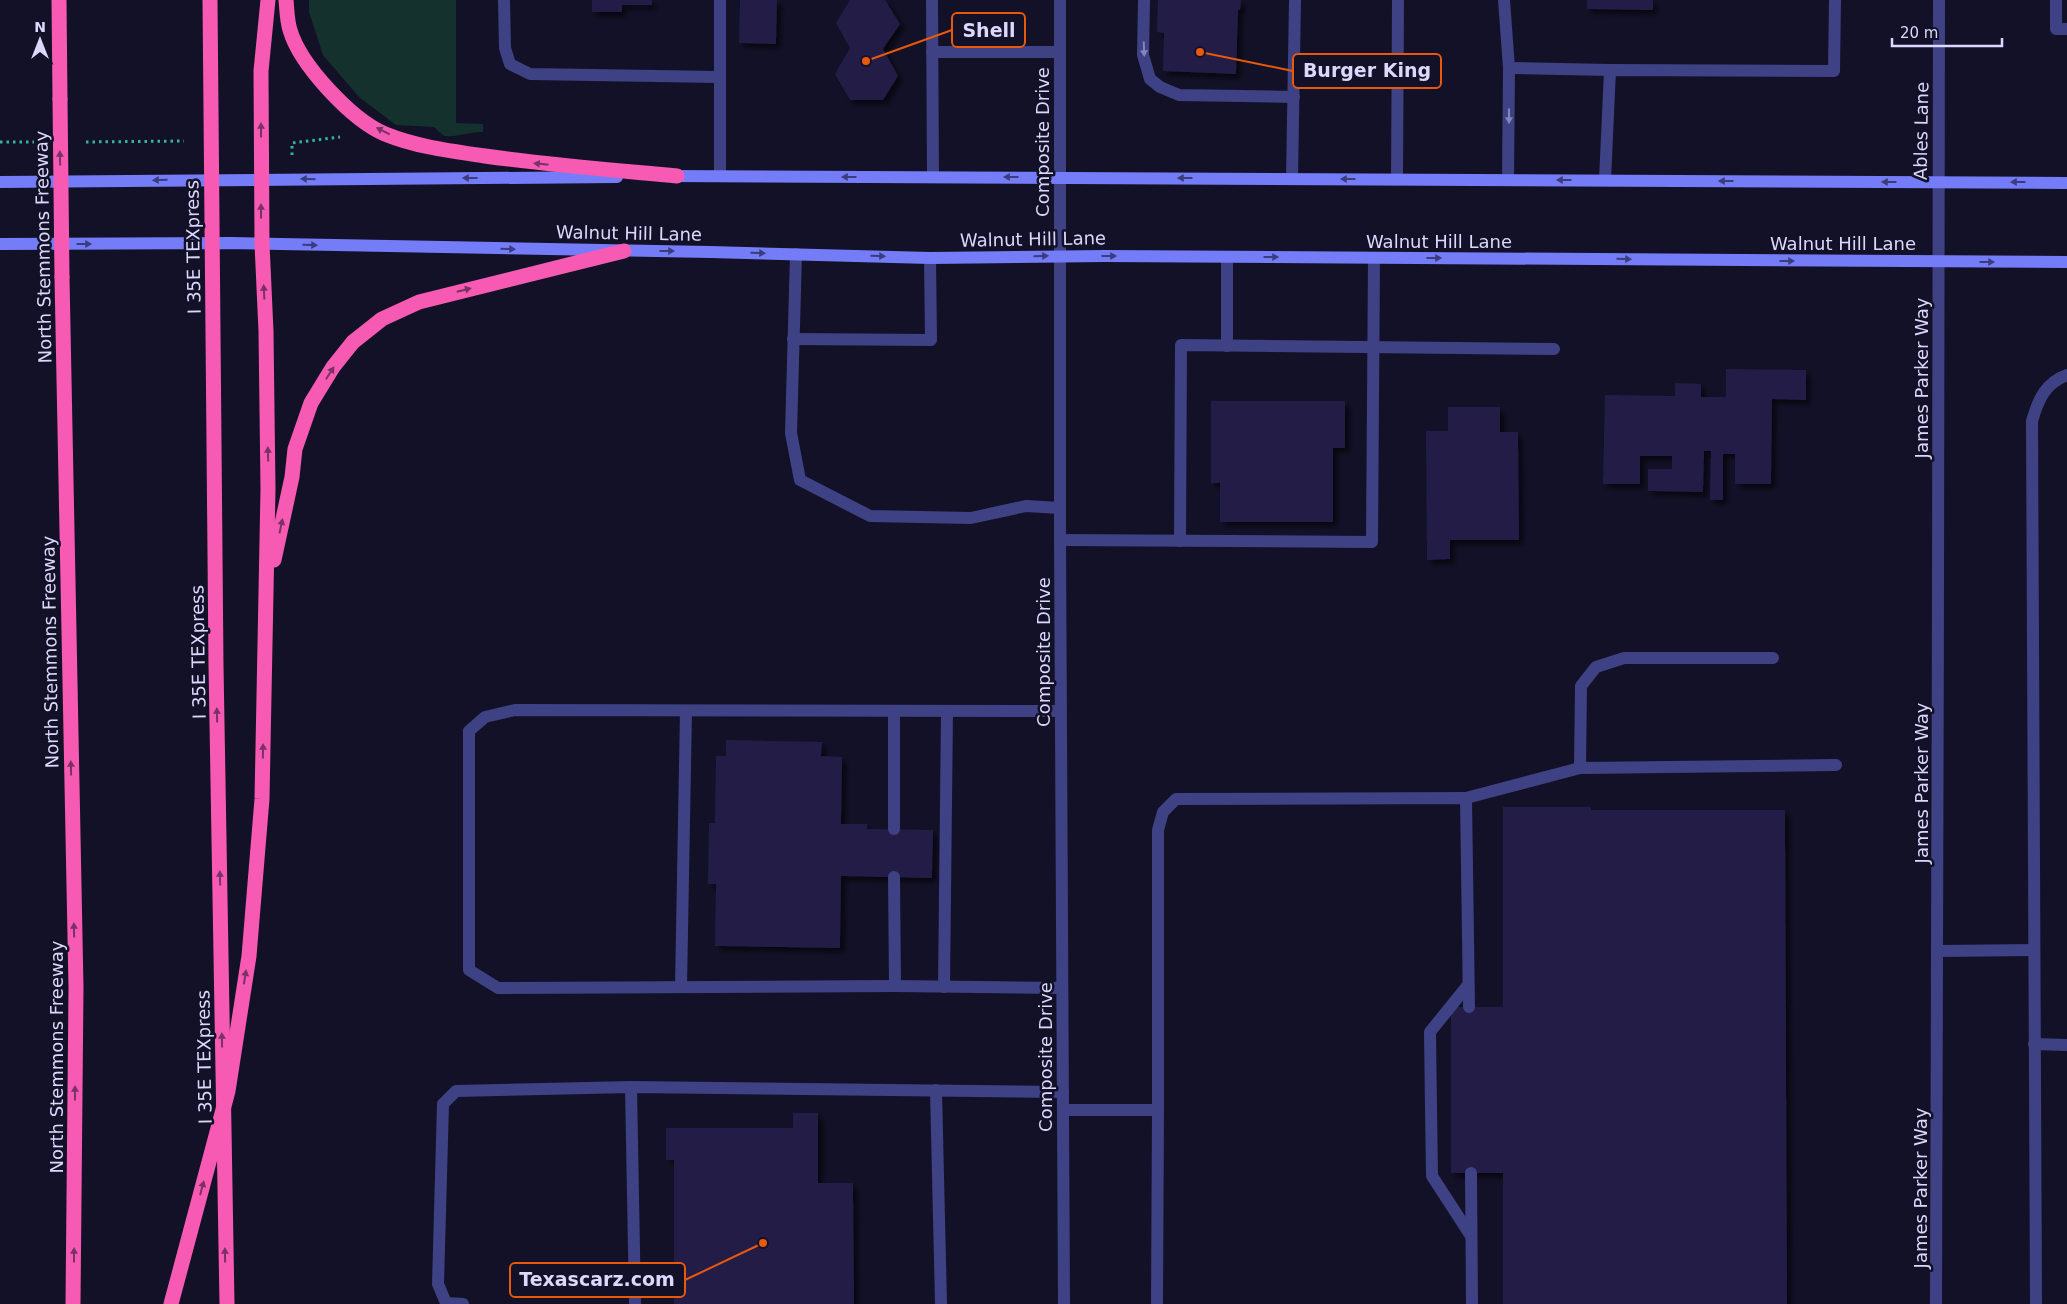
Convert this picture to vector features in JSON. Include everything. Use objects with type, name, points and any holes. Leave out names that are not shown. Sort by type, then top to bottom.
[{"type":"highway","name":"North Stemmons Freeway","points":[[59,0],[62,277],[76,987],[73,1304]]},
{"type":"highway","name":"I 35E TEXpress","points":[[210,0],[217,695],[227,1304]]},
{"type":"highway","points":[[170,1304],[228,1091],[249,956],[262,800],[267,590],[267,367],[262,244],[261,71],[268,0]]},
{"type":"highway","points":[[286,0],[290,30],[308,64],[330,91],[356,115],[384,133],[433,148],[534,163],[677,176]]},
{"type":"highway","points":[[267,590],[292,476],[295,449],[311,403],[333,367],[353,342],[382,319],[419,302],[624,251]]},
{"type":"main road","points":[[0,182],[261,178],[720,176],[2067,183]]},
{"type":"main road","name":"Walnut Hill Lane","points":[[0,244],[262,244],[930,258],[1228,256],[2067,262]]},
{"type":"street","points":[[504,0],[505,48],[510,64],[530,74],[718,77]]},
{"type":"street","points":[[720,0],[718,77],[720,176]]},
{"type":"street","points":[[932,0],[933,177]]},
{"type":"street","name":"Composite Drive","points":[[1060,0],[1060,711],[1064,1304]]},
{"type":"street","points":[[1144,0],[1143,55],[1150,78],[1160,87],[1179,95],[1294,97]]},
{"type":"street","points":[[1292,179],[1295,0]]},
{"type":"street","points":[[1397,179],[1398,0]]},
{"type":"street","points":[[1504,0],[1509,68],[1508,180]]},
{"type":"street","points":[[1509,68],[1834,71],[1835,0]]},
{"type":"street","name":"Ables Lane","points":[[1938,261],[1939,0]]},
{"type":"street","points":[[2056,0],[2056,29],[2067,29]]},
{"type":"street","points":[[932,52],[1060,52]]},
{"type":"street","points":[[1605,180],[1610,70]]},
{"type":"street","points":[[796,254],[791,433],[800,480],[870,516],[971,518],[1026,506],[1060,508]]},
{"type":"street","points":[[1227,346],[1228,256]]},
{"type":"street","points":[[794,339],[931,340],[930,258]]},
{"type":"street","points":[[1060,540],[1372,542],[1374,258]]},
{"type":"street","name":"James Parker Way","points":[[1936,1304],[1939,951],[1938,261]]},
{"type":"street","points":[[1180,541],[1181,346],[1554,348]]},
{"type":"street","points":[[2036,1304],[2032,421],[2038,398],[2059,378],[2067,375]]},
{"type":"street","points":[[1580,768],[1581,686],[1596,667],[1624,658],[1773,658]]},
{"type":"street","points":[[1060,711],[515,710],[485,717],[470,731],[470,970],[498,988],[895,986],[1062,988]]},
{"type":"street","points":[[681,987],[686,710]]},
{"type":"street","points":[[894,710],[894,829]]},
{"type":"street","points":[[944,987],[947,710]]},
{"type":"street","points":[[1157,1304],[1158,830],[1163,812],[1176,800],[1466,798],[1580,768],[1836,765]]},
{"type":"street","points":[[1466,798],[1469,1007]]},
{"type":"street","points":[[894,877],[895,986]]},
{"type":"street","points":[[1939,951],[2034,950]]},
{"type":"street","points":[[1468,985],[1430,1032],[1431,1147],[1432,1176],[1471,1236]]},
{"type":"street","points":[[2034,1044],[2067,1045]]},
{"type":"street","points":[[463,1304],[446,1303],[438,1284],[443,1104],[456,1091],[632,1087],[1063,1092]]},
{"type":"street","points":[[632,1087],[635,1304]]},
{"type":"street","points":[[936,1090],[942,1304]]},
{"type":"street","points":[[1063,1110],[1158,1110]]},
{"type":"street","points":[[1471,1173],[1472,1304]]},
{"type":"path","points":[[292,158],[292,142],[348,136]]},
{"type":"path","points":[[78,142],[186,141]]},
{"type":"path","points":[[0,142],[39,142]]},
{"type":"green space","points":[[309,0],[456,0],[456,123],[483,124],[483,132],[444,136],[434,127],[396,125],[359,97],[323,55],[309,12]]},
{"type":"building","points":[[592,0],[652,0],[652,5],[622,5],[622,12],[592,12]]},
{"type":"building","points":[[740,0],[777,0],[776,44],[739,43]]},
{"type":"building","points":[[850,0],[885,0],[900,24],[883,49],[898,76],[883,100],[850,100],[835,74],[850,48],[836,23]]},
{"type":"building","points":[[1158,0],[1241,0],[1240,10],[1238,10],[1236,74],[1163,71],[1164,33],[1157,32]]},
{"type":"building","points":[[1587,0],[1653,0],[1653,10],[1587,9]]},
{"type":"building","points":[[1726,369],[1806,370],[1806,400],[1772,399],[1771,484],[1735,484],[1735,454],[1723,454],[1723,500],[1710,500],[1711,451],[1704,451],[1703,492],[1648,491],[1648,469],[1672,469],[1672,456],[1640,456],[1640,484],[1603,484],[1605,395],[1675,396],[1675,383],[1701,384],[1701,397],[1726,397]]},
{"type":"building","points":[[1211,401],[1345,401],[1345,448],[1333,448],[1333,522],[1220,522],[1220,483],[1211,483]]},
{"type":"building","points":[[1448,407],[1500,407],[1500,432],[1518,432],[1519,540],[1450,540],[1450,559],[1427,560],[1426,431],[1448,431]]},
{"type":"building","points":[[726,740],[822,742],[821,756],[842,757],[841,824],[867,824],[867,829],[933,830],[932,878],[841,876],[840,948],[715,946],[716,884],[708,884],[709,823],[715,823],[716,756],[726,756]]},
{"type":"building","points":[[1503,807],[1591,807],[1591,810],[1785,810],[1787,1304],[1503,1304],[1503,1173],[1451,1173],[1451,1007],[1503,1007]]},
{"type":"building","points":[[793,1113],[818,1113],[818,1183],[853,1183],[854,1304],[674,1304],[674,1160],[666,1160],[666,1128],[793,1128]]},
{"type":"place","name":"Burger King","points":[[1200,52]]},
{"type":"place","name":"Shell","points":[[866,61]]},
{"type":"place","name":"Texascarz.com","points":[[763,1243]]}]
